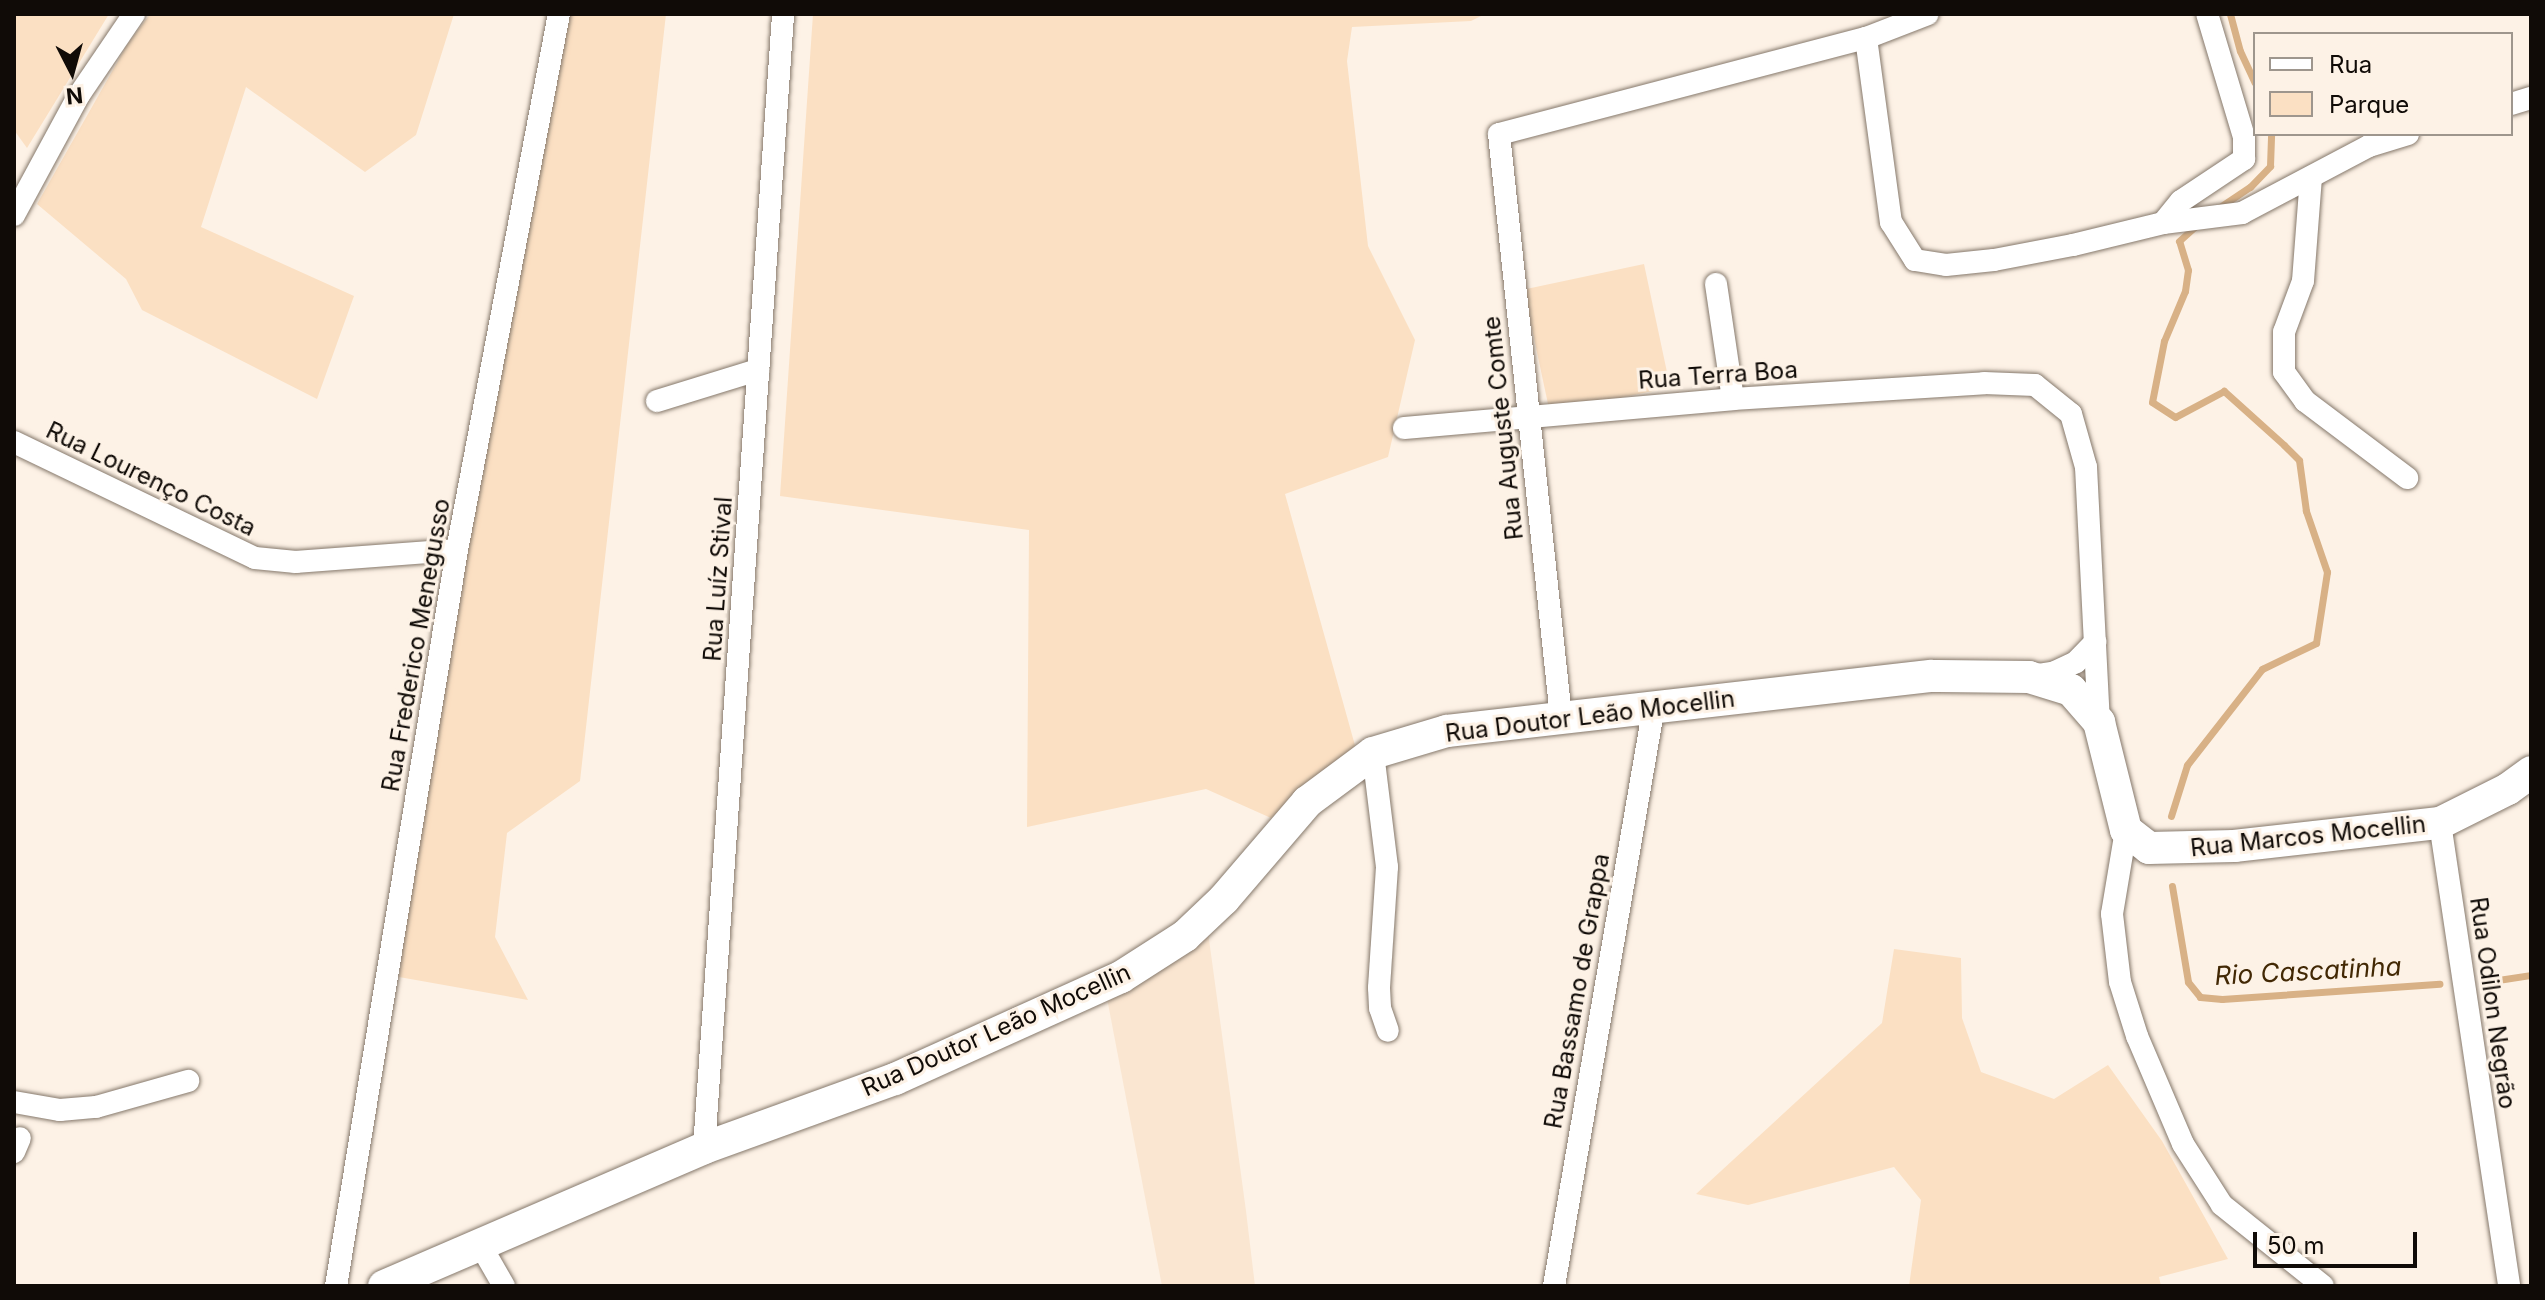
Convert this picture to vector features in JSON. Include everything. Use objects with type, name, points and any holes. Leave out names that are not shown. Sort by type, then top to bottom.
[{"type":"street","points":[[14,215],[79,95],[134,14]]},
{"type":"street","name":"Rua Frederico Menegusso","points":[[336,1286],[457,550],[559,14]]},
{"type":"street","name":"Rua Luíz Stival","points":[[704,1148],[783,14]]},
{"type":"street","points":[[1928,14],[1866,38],[1891,222],[1915,260],[1946,265],[1994,260],[2173,222],[2242,213],[2369,146],[2402,136]]},
{"type":"street","points":[[2173,222],[2181,201],[2244,159],[2244,137],[2207,14]]},
{"type":"street","name":"Rua Auguste Comte","points":[[1561,717],[1499,134],[1866,38]]},
{"type":"street","points":[[2311,177],[2303,281],[2284,332],[2284,372],[2305,401],[2407,478]]},
{"type":"street","points":[[1716,284],[1733,399]]},
{"type":"street","points":[[657,401],[758,370]]},
{"type":"street","name":"Rua Terra Boa","points":[[1404,428],[1733,399],[1984,383],[2035,385],[2071,414],[2086,467],[2095,642]]},
{"type":"street","name":"Rua Lourenço Costa","points":[[14,442],[255,558],[296,562],[457,550]]},
{"type":"street","points":[[2029,677],[2055,672],[2076,662],[2095,642]]},
{"type":"street","points":[[2095,642],[2099,722]]},
{"type":"street","name":"Rua Doutor Leão Mocellin","points":[[384,1286],[704,1148],[895,1079],[1121,977],[1185,936],[1224,899],[1307,802],[1373,753],[1447,731],[1932,676],[2029,677],[2071,690],[2099,722],[2126,830]]},
{"type":"street","name":"Rua Bassamo de Grappa","points":[[1554,1286],[1654,706]]},
{"type":"street","points":[[1373,753],[1387,867],[1379,988],[1380,1008],[1388,1031]]},
{"type":"street","name":"Rua Marcos Mocellin","points":[[2126,830],[2149,848],[2181,848],[2234,846],[2440,823],[2508,789],[2531,772]]},
{"type":"street","name":"Rua Odilon Negrão","points":[[2440,823],[2509,1286]]},
{"type":"street","points":[[2126,830],[2112,914],[2120,982],[2137,1036],[2183,1144],[2222,1205],[2323,1286]]},
{"type":"street","points":[[14,1102],[60,1110],[96,1107],[188,1081]]},
{"type":"street","points":[[481,1246],[504,1286]]},
{"type":"shaded area","points":[[1208,932],[1255,1286],[1162,1286],[1106,993]]},
{"type":"green space","points":[[14,14],[109,14],[27,148],[14,130]]},
{"type":"green space","points":[[150,14],[454,14],[416,135],[365,172],[246,87],[201,227],[354,296],[317,399],[142,310],[126,279],[37,204],[127,45]]},
{"type":"green space","points":[[564,14],[666,14],[580,781],[507,833],[495,937],[528,1000],[399,977],[425,776]]},
{"type":"green space","points":[[813,14],[1485,14],[1471,21],[1352,27],[1347,61],[1368,246],[1415,340],[1388,457],[1285,494],[1356,749],[1271,818],[1206,789],[1027,827],[1029,530],[780,496]]},
{"type":"green space","points":[[1644,264],[1670,387],[1550,413],[1524,290]]},
{"type":"green space","points":[[1894,949],[1961,958],[1962,1018],[1981,1072],[2054,1099],[2108,1065],[2162,1141],[2228,1259],[2159,1277],[2161,1286],[1909,1286],[1921,1200],[1894,1167],[1748,1205],[1696,1194],[1882,1023]]},
{"type":"waterway","name":"Rio Cascatinha","points":[[2230,14],[2240,51],[2253,79]]},
{"type":"waterway","name":"Rio Cascatinha","points":[[2217,209],[2250,187],[2270,166],[2271,136]]},
{"type":"waterway","name":"Rio Cascatinha","points":[[2171,816],[2187,765],[2262,669],[2316,643],[2327,572],[2306,511],[2299,460],[2284,445],[2224,391],[2175,417],[2152,402],[2164,341],[2185,291],[2188,270],[2179,241],[2198,224]]},
{"type":"waterway","name":"Rio Cascatinha","points":[[2172,886],[2188,982],[2200,997],[2222,999],[2439,984]]},
{"type":"waterway","name":"Rio Cascatinha","points":[[2485,982],[2531,975]]}]
